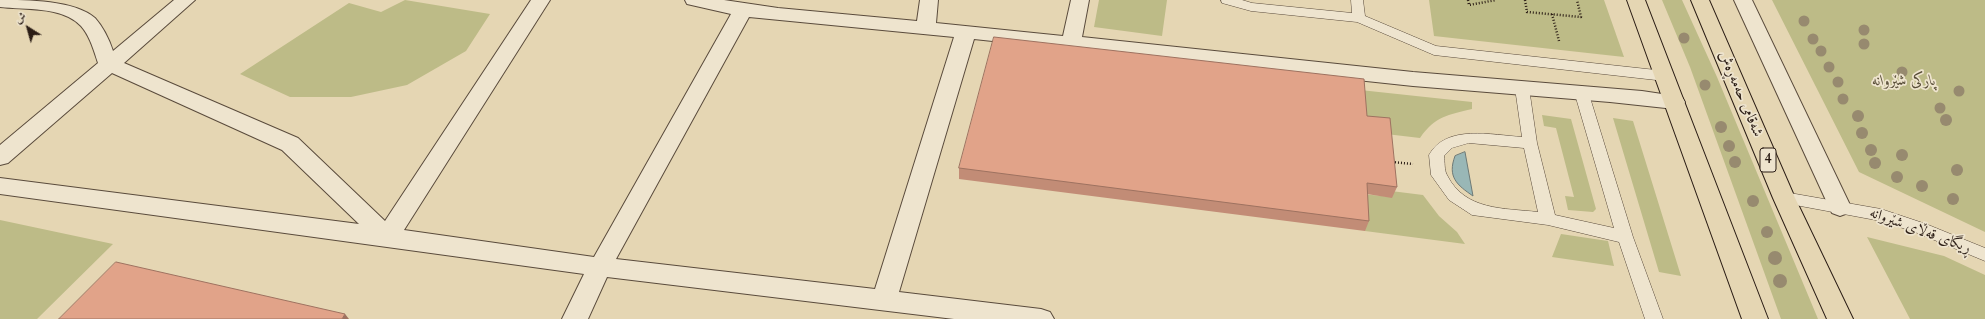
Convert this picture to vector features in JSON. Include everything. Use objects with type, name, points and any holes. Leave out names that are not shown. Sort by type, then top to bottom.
[{"type":"highway","points":[[1636,0],[1755,319]]},
{"type":"highway","name":"شەقامی حەمەڕەش","points":[[1700,0],[1784,198],[1840,319]]},
{"type":"street","points":[[0,157],[186,0]]},
{"type":"street","points":[[387,237],[541,0]]},
{"type":"street","points":[[694,0],[926,28],[1415,79],[1522,88],[1581,91],[1675,102]]},
{"type":"street","points":[[926,28],[929,0]]},
{"type":"street","points":[[1071,42],[1080,0]]},
{"type":"street","points":[[1743,0],[1840,207]]},
{"type":"street","points":[[0,1],[52,6],[78,14],[87,21],[93,29],[109,64],[290,144],[387,237]]},
{"type":"street","points":[[575,319],[600,267],[735,6]]},
{"type":"street","points":[[884,300],[966,32]]},
{"type":"street","points":[[0,186],[387,237],[600,267],[1041,319]]},
{"type":"lane","points":[[1227,0],[1251,7],[1360,18],[1434,50],[1665,76]]},
{"type":"lane","points":[[1357,0],[1360,18]]},
{"type":"lane","points":[[1522,88],[1530,143],[1548,219]]},
{"type":"lane","points":[[1581,91],[1625,237],[1654,319]]},
{"type":"lane","points":[[1530,143],[1469,138],[1447,144],[1436,155],[1438,175],[1454,196],[1478,211],[1548,219],[1625,237]]},
{"type":"lane","name":"ڕیگای قەڵای شێروانە","points":[[1784,198],[1866,211],[1902,221],[1985,255]]},
{"type":"path","points":[[1468,0],[1469,5],[1496,0]]},
{"type":"path","points":[[1525,0],[1527,12],[1581,17],[1576,0]]},
{"type":"path","points":[[1552,14],[1560,43]]},
{"type":"green space","points":[[405,0],[490,14],[466,51],[407,85],[351,97],[290,97],[240,74],[349,3],[381,12]]},
{"type":"green space","points":[[1099,0],[1167,0],[1162,36],[1094,27]]},
{"type":"green space","points":[[1429,0],[1604,0],[1624,57],[1434,36]]},
{"type":"green space","points":[[1662,0],[1682,0],[1717,77],[1818,319],[1781,319],[1690,67]]},
{"type":"green space","name":"پارکی شێروانە","points":[[1772,0],[1985,0],[1985,232],[1859,172]]},
{"type":"green space","points":[[1360,90],[1472,102],[1472,109],[1449,115],[1437,121],[1431,125],[1420,138],[1386,134],[1363,126]]},
{"type":"green space","points":[[1542,115],[1571,119],[1596,209],[1593,212],[1568,210],[1565,196],[1574,197],[1556,128],[1544,126]]},
{"type":"green space","points":[[1613,118],[1633,121],[1681,276],[1659,272]]},
{"type":"green space","points":[[1391,191],[1423,195],[1439,216],[1457,232],[1465,244],[1365,231],[1362,194],[1392,197]]},
{"type":"green space","points":[[0,220],[113,244],[37,319],[0,319]]},
{"type":"green space","points":[[1561,234],[1608,241],[1614,266],[1552,257]]},
{"type":"green space","points":[[1867,237],[1944,256],[1985,275],[1985,319],[1910,319]]},
{"type":"water","points":[[1465,152],[1473,196],[1458,184],[1452,170],[1455,156]]},
{"type":"building","points":[[994,37],[1364,79],[1367,116],[1390,118],[1397,187],[1367,183],[1369,221],[959,168]]},
{"type":"building","points":[[116,262],[345,314],[342,319],[59,319]]}]
